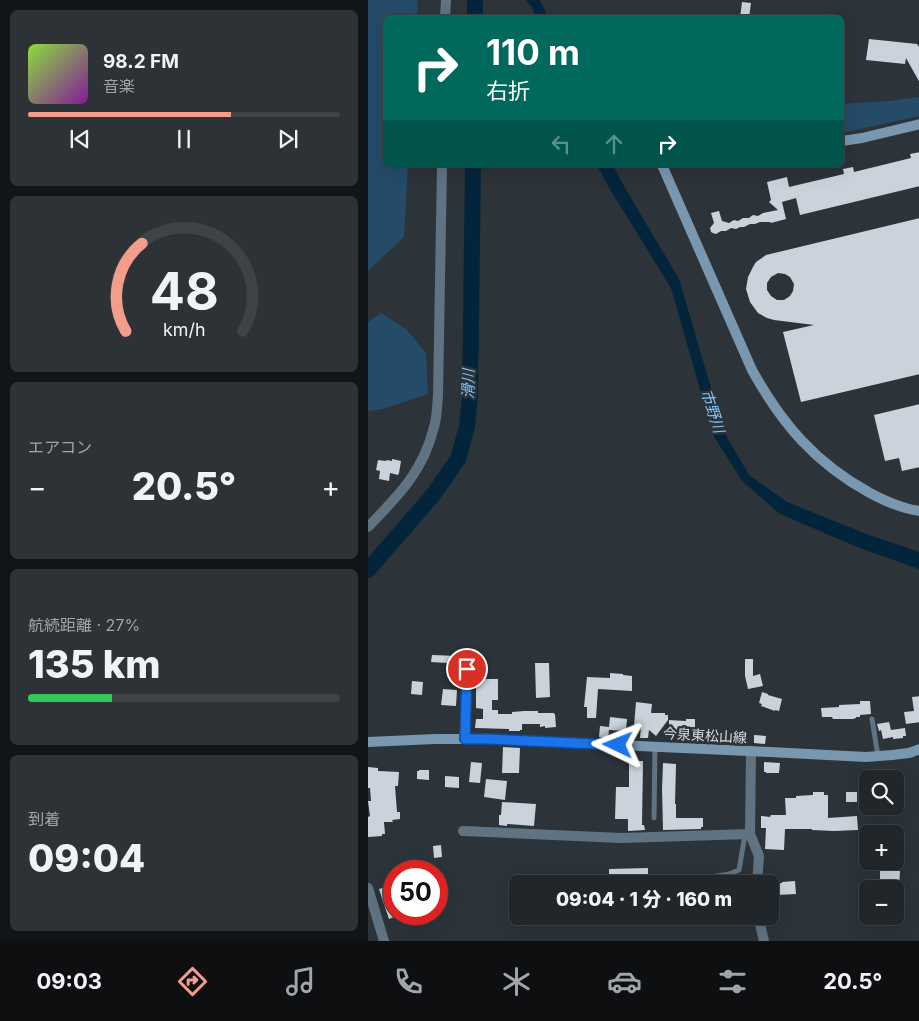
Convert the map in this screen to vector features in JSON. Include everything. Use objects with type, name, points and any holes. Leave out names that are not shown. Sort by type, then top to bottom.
[{"type":"main road","points":[[844,142],[920,124]]},
{"type":"main road","points":[[663,167],[752,370],[766,396],[782,419],[814,454],[845,477],[880,498],[898,506],[920,511]]},
{"type":"main road","name":"今泉東松山線","points":[[368,742],[488,739],[866,757],[909,753],[920,750]]},
{"type":"street","points":[[446,0],[446,15]]},
{"type":"street","points":[[368,528],[412,478],[427,452],[435,426],[438,396],[442,167]]},
{"type":"street","points":[[751,751],[748,834],[758,856],[757,875]]},
{"type":"street","points":[[463,831],[621,838],[748,834]]},
{"type":"street","points":[[368,888],[384,941]]},
{"type":"street","points":[[760,925],[764,941]]},
{"type":"lane","points":[[465,739],[467,669]]},
{"type":"lane","points":[[872,719],[878,757]]},
{"type":"lane","points":[[654,818],[655,746]]},
{"type":"lane","points":[[723,875],[739,870],[748,834]]},
{"type":"shaded area","points":[[368,0],[418,0],[417,15],[383,15],[383,167],[408,167],[404,237],[368,271]]},
{"type":"shaded area","points":[[919,97],[919,116],[844,133],[844,104]]},
{"type":"shaded area","points":[[381,313],[406,329],[426,353],[428,394],[383,409],[368,411],[368,322]]},
{"type":"water","points":[[526,0],[540,0],[547,15],[535,15]]},
{"type":"water","name":"市野川","points":[[598,167],[614,167],[679,279],[724,432],[749,475],[787,502],[869,535],[919,552],[919,569],[857,547],[780,514],[742,481],[713,435],[671,288]]},
{"type":"building","points":[[742,2],[751,3],[749,15],[740,15]]},
{"type":"building","points":[[869,39],[917,44],[920,48],[920,83],[906,58],[905,64],[866,60]]},
{"type":"building","points":[[920,152],[920,186],[800,215],[796,198],[782,202],[786,219],[771,223],[760,222],[750,224],[736,229],[731,228],[716,234],[711,232],[710,228],[714,223],[711,213],[719,211],[722,221],[729,223],[734,220],[738,221],[753,215],[758,216],[778,210],[769,202],[771,200],[767,182],[787,177],[789,187],[844,174],[843,169],[853,167],[854,172],[911,158],[910,154]]},
{"type":"building","points":[[920,218],[920,374],[801,402],[783,332],[814,325],[767,318],[758,313],[750,302],[746,289],[748,277],[756,262],[766,255]],"holes":[[[778,273],[790,277],[794,284],[793,291],[784,300],[777,300],[767,290],[767,283],[771,277]]]},
{"type":"building","points":[[920,404],[920,467],[902,471],[899,458],[885,461],[874,415]]},
{"type":"building","points":[[392,459],[401,461],[398,475],[390,473],[389,481],[379,479],[380,471],[376,470],[378,460],[392,461]]},
{"type":"building","points":[[432,655],[458,656],[457,667],[448,666],[448,663],[431,662]]},
{"type":"building","points":[[745,659],[753,659],[753,676],[760,674],[763,686],[748,689],[745,676]]},
{"type":"building","points":[[535,663],[549,663],[550,697],[536,698]]},
{"type":"building","points":[[610,673],[632,676],[632,691],[598,689],[596,718],[587,718],[587,707],[584,707],[587,677],[610,678]]},
{"type":"building","points":[[476,679],[498,679],[498,700],[492,700],[492,710],[498,710],[498,714],[512,714],[512,712],[524,711],[554,713],[556,727],[545,728],[545,726],[540,727],[540,724],[522,724],[522,730],[520,731],[475,728],[476,719],[483,719],[483,709],[476,708]]},
{"type":"building","points":[[412,681],[423,682],[422,695],[411,694]]},
{"type":"building","points":[[443,689],[457,690],[456,706],[441,705]]},
{"type":"building","points":[[762,692],[782,699],[779,711],[761,706],[762,704],[759,703]]},
{"type":"building","points":[[920,696],[920,722],[906,724],[904,712],[914,711],[912,697]]},
{"type":"building","points":[[860,701],[870,701],[871,714],[860,715],[860,717],[853,719],[822,717],[821,708],[860,704]]},
{"type":"building","points":[[636,702],[652,704],[651,713],[665,713],[665,715],[668,715],[668,720],[656,736],[649,730],[648,738],[640,738],[641,727],[634,726]]},
{"type":"building","points":[[610,717],[627,719],[626,731],[609,730],[608,738],[599,737],[600,726],[609,727]]},
{"type":"building","points":[[686,719],[695,719],[695,737],[669,734],[669,720],[686,721]]},
{"type":"building","points":[[889,722],[891,730],[905,728],[906,736],[903,736],[903,738],[883,739],[877,724]]},
{"type":"building","points":[[754,735],[766,736],[765,744],[754,743]]},
{"type":"building","points":[[503,747],[520,748],[519,773],[502,773]]},
{"type":"building","points":[[629,761],[643,761],[642,825],[644,825],[645,830],[628,831],[628,819],[615,819],[616,787],[629,787]]},
{"type":"building","points":[[471,762],[482,763],[480,783],[469,782]]},
{"type":"building","points":[[764,762],[780,763],[779,773],[764,772]]},
{"type":"building","points":[[663,763],[676,764],[676,818],[703,818],[703,827],[701,829],[663,830]]},
{"type":"building","points":[[368,767],[378,768],[378,771],[399,772],[398,786],[395,786],[397,812],[400,812],[400,819],[392,820],[393,822],[384,822],[385,834],[382,834],[382,836],[368,837],[368,817],[370,816],[368,801],[371,801],[370,788],[368,788]]},
{"type":"building","points":[[429,770],[429,780],[417,779],[417,771]]},
{"type":"building","points":[[445,776],[459,777],[459,788],[445,787]]},
{"type":"building","points":[[486,779],[507,781],[505,800],[484,797]]},
{"type":"building","points":[[813,792],[824,792],[824,795],[828,795],[828,818],[857,816],[858,830],[785,829],[784,850],[765,849],[766,828],[761,828],[761,816],[786,815],[785,798],[813,795]]},
{"type":"building","points":[[846,792],[857,792],[857,802],[846,802]]},
{"type":"building","points":[[502,802],[536,804],[534,826],[499,825]]},
{"type":"building","points":[[441,845],[442,857],[434,858],[433,846]]},
{"type":"building","points":[[648,868],[648,875],[609,875],[609,869]]},
{"type":"building","points":[[880,870],[900,871],[900,880],[880,880]]},
{"type":"building","points":[[795,881],[796,894],[779,895],[779,884]]},
{"type":"building","points":[[383,888],[383,901],[379,889]]},
{"type":"waterway","name":"滑川","points":[[475,0],[475,15]]},
{"type":"waterway","name":"滑川","points":[[368,570],[433,495],[458,459],[467,427],[470,396],[473,167]]},
{"type":"route","points":[[467,669],[465,739],[618,745]]}]
